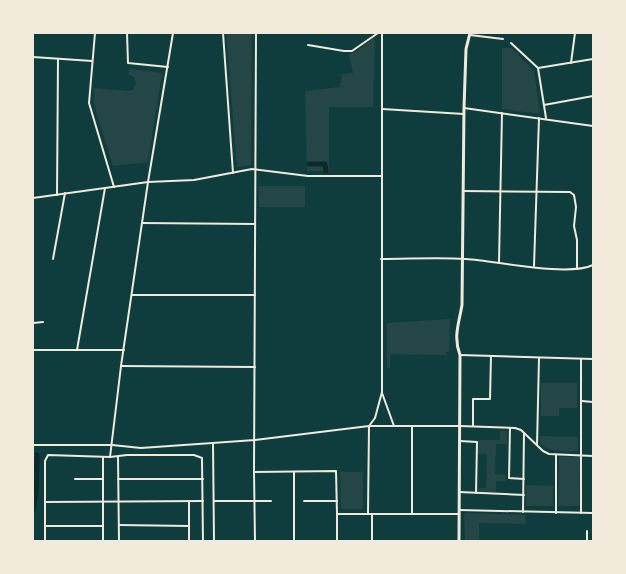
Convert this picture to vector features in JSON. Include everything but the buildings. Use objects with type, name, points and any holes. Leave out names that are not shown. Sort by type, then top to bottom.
[{"type":"street","points":[[95,33],[89,103],[114,187]]},
{"type":"street","points":[[127,33],[128,63],[168,67]]},
{"type":"street","points":[[110,457],[121,366],[148,182],[173,33]]},
{"type":"street","points":[[223,33],[233,173]]},
{"type":"street","points":[[255,541],[256,33]]},
{"type":"street","points":[[308,45],[352,51],[378,33]]},
{"type":"street","points":[[368,514],[369,426],[375,418],[382,392],[382,33]]},
{"type":"street","points":[[571,63],[575,33]]},
{"type":"street","points":[[460,541],[460,355],[456,331],[462,305],[466,48],[469,34],[503,39]]},
{"type":"street","points":[[511,43],[538,68],[546,118]]},
{"type":"street","points":[[33,57],[92,62]]},
{"type":"street","points":[[57,195],[58,59]]},
{"type":"street","points":[[538,68],[593,59]]},
{"type":"street","points":[[544,105],[593,96]]},
{"type":"street","points":[[464,108],[546,118],[593,126]]},
{"type":"street","points":[[382,109],[464,114]]},
{"type":"street","points":[[499,262],[502,113]]},
{"type":"street","points":[[534,266],[539,118]]},
{"type":"street","points":[[33,198],[148,182],[194,180],[255,169],[308,176],[381,176]]},
{"type":"street","points":[[77,350],[105,188]]},
{"type":"street","points":[[463,191],[570,192],[576,198],[574,226],[577,240],[578,269]]},
{"type":"street","points":[[54,258],[66,193]]},
{"type":"street","points":[[142,223],[255,224]]},
{"type":"street","points":[[381,259],[462,259],[578,269],[593,265]]},
{"type":"street","points":[[132,295],[255,295]]},
{"type":"street","points":[[33,322],[43,322]]},
{"type":"street","points":[[33,350],[124,350]]},
{"type":"street","points":[[460,355],[593,359]]},
{"type":"street","points":[[473,427],[474,399],[490,399],[491,356]]},
{"type":"street","points":[[537,445],[539,358]]},
{"type":"street","points":[[581,359],[581,513]]},
{"type":"street","points":[[121,366],[255,367]]},
{"type":"street","points":[[382,392],[394,426]]},
{"type":"street","points":[[582,402],[593,402]]},
{"type":"street","points":[[33,445],[112,445],[141,448],[255,440],[369,426],[460,426],[510,428],[524,432],[543,451],[556,455],[593,456]]},
{"type":"street","points":[[412,426],[412,514]]},
{"type":"street","points":[[510,428],[509,478],[524,479]]},
{"type":"street","points":[[524,432],[524,512]]},
{"type":"street","points":[[460,441],[477,442],[476,493]]},
{"type":"street","points":[[213,443],[214,541]]},
{"type":"street","points":[[45,541],[45,461],[48,455],[118,457],[127,455],[199,456],[202,461],[203,479],[203,541]]},
{"type":"street","points":[[556,455],[556,513]]},
{"type":"street","points":[[103,457],[103,541]]},
{"type":"street","points":[[118,457],[119,541]]},
{"type":"street","points":[[254,472],[336,471],[337,541]]},
{"type":"street","points":[[294,472],[294,541]]},
{"type":"street","points":[[75,479],[103,479]]},
{"type":"street","points":[[118,479],[203,479]]},
{"type":"street","points":[[460,492],[524,495]]},
{"type":"street","points":[[45,502],[203,501]]},
{"type":"street","points":[[214,501],[270,501]]},
{"type":"street","points":[[304,501],[337,502]]},
{"type":"street","points":[[189,502],[189,541]]},
{"type":"street","points":[[337,514],[412,514],[459,512],[593,513]]},
{"type":"street","points":[[372,514],[372,541]]},
{"type":"street","points":[[45,526],[103,526]]},
{"type":"street","points":[[119,526],[189,526]]},
{"type":"street","points":[[587,531],[587,541]]},
{"type":"shaded area","points":[[226,33],[252,33],[251,165],[237,167]]},
{"type":"shaded area","points":[[375,37],[373,107],[329,107],[329,171],[327,171],[326,163],[314,162],[314,166],[323,165],[324,171],[307,171],[305,91],[340,87],[342,74],[353,73],[349,54],[357,51]]},
{"type":"shaded area","points":[[502,48],[512,48],[534,71],[540,114],[502,109]]},
{"type":"shaded area","points":[[130,69],[162,73],[148,162],[113,166],[94,105],[94,88],[128,91],[133,90],[136,83],[134,77],[128,74]]},
{"type":"shaded area","points":[[259,186],[305,186],[305,207],[259,207]]},
{"type":"shaded area","points":[[450,319],[449,352],[446,352],[446,355],[390,354],[390,368],[387,368],[387,323]]},
{"type":"shaded area","points":[[541,383],[577,383],[577,408],[559,408],[559,416],[541,416]]},
{"type":"shaded area","points":[[500,431],[507,431],[507,444],[496,444],[495,474],[506,475],[506,481],[496,481],[496,492],[478,492],[478,488],[486,488],[487,454],[478,454],[478,440],[500,440]]},
{"type":"shaded area","points":[[540,436],[578,437],[578,451],[553,450],[540,443]]},
{"type":"shaded area","points":[[559,457],[580,457],[579,506],[558,506]]},
{"type":"shaded area","points":[[340,472],[363,472],[363,509],[341,509]]},
{"type":"shaded area","points":[[526,485],[553,486],[553,506],[526,506]]},
{"type":"shaded area","points":[[466,513],[525,515],[526,524],[479,523],[479,541],[465,541],[464,515]]},
{"type":"waterway","points":[[309,164],[325,164],[326,171]]},
{"type":"waterway","points":[[33,510],[36,492],[37,455]]}]
